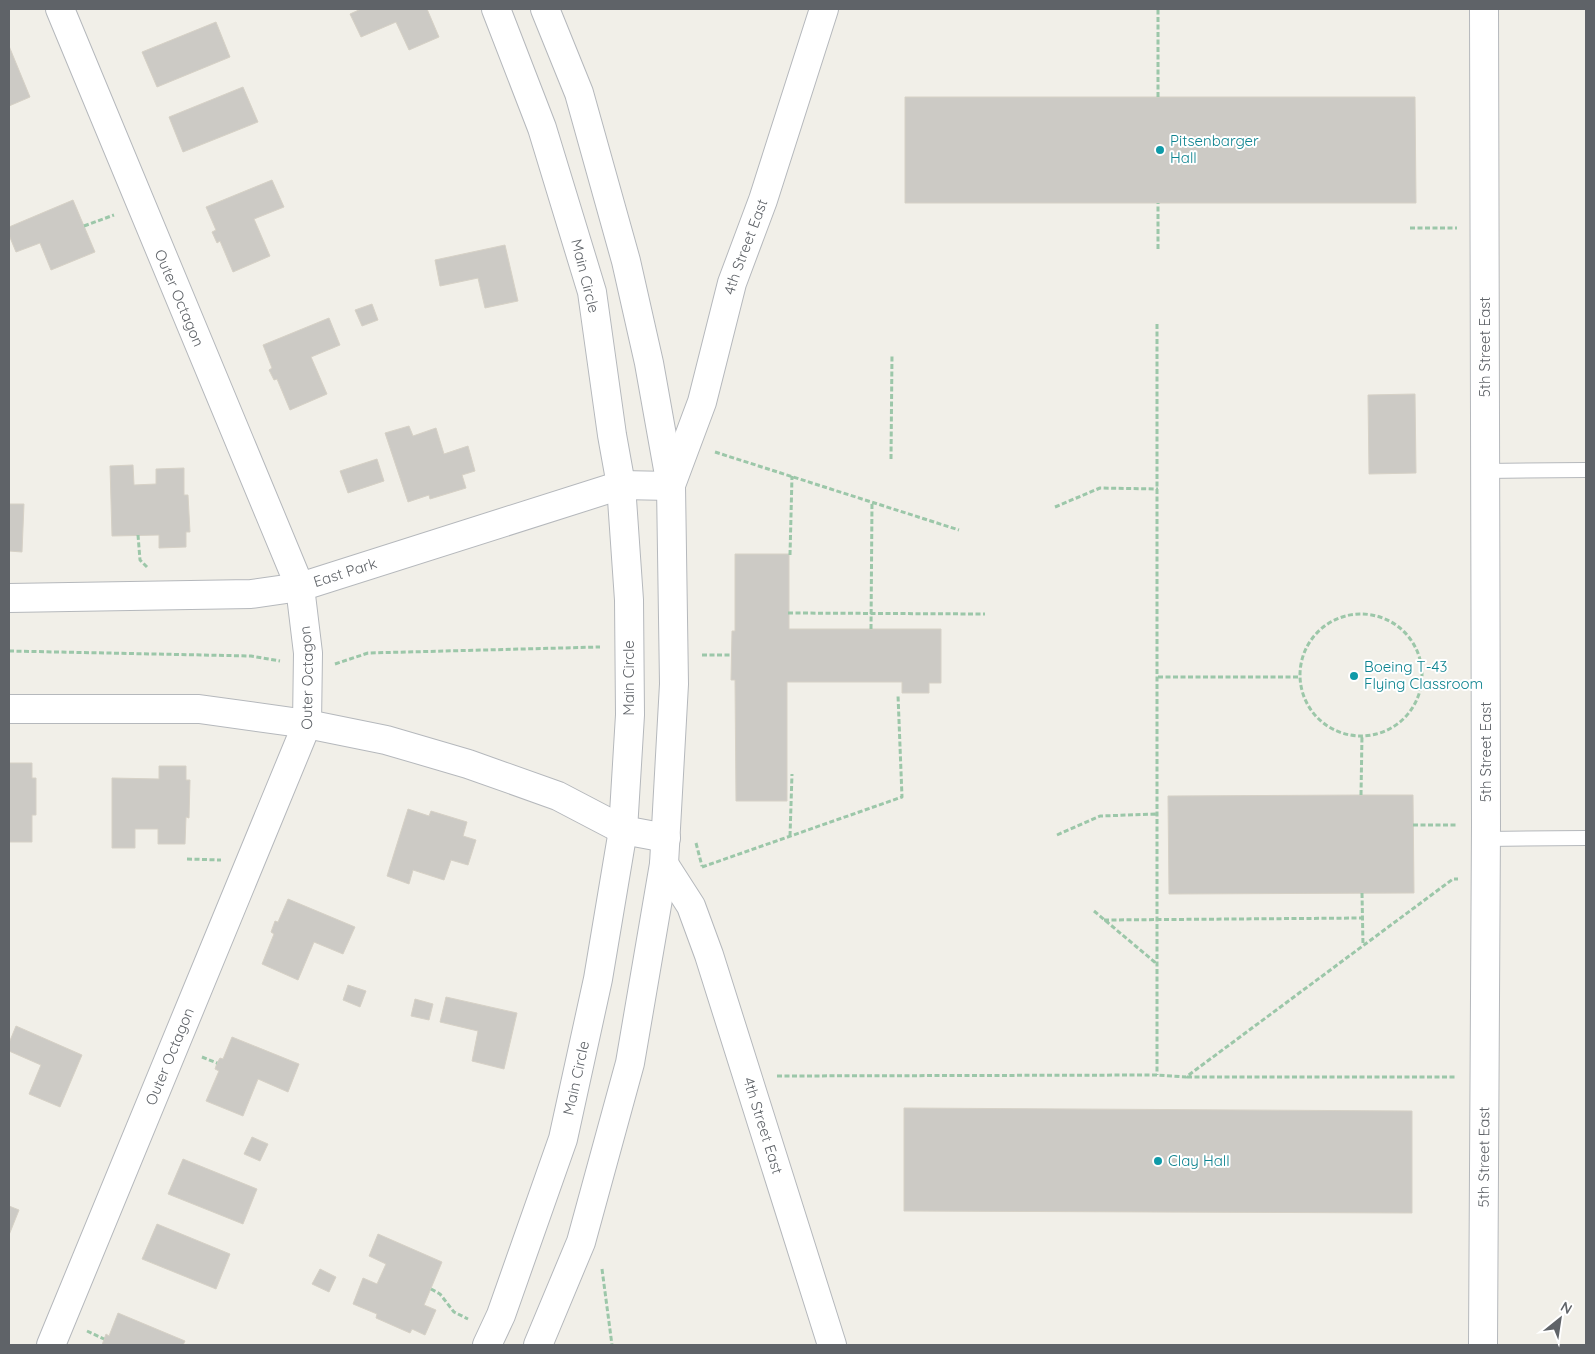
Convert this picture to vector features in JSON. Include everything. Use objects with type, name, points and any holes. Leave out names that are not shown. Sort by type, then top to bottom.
[{"type":"street","name":"Outer Octagon","points":[[51,1345],[307,724],[308,665],[300,587],[60,9]]},
{"type":"street","name":"Main Circle","points":[[490,1339],[505,1306],[563,1139],[598,979],[623,830],[630,715],[629,600],[621,485],[592,292],[542,128],[496,9]]},
{"type":"street","points":[[541,1343],[581,1242],[628,1072],[657,910],[665,851],[674,684],[670,486],[649,363],[626,261],[579,93],[546,9]]},
{"type":"street","name":"4th Street East","points":[[670,486],[702,402],[732,282],[762,200],[824,9]]},
{"type":"street","name":"5th Street East","points":[[1482,1345],[1486,832],[1484,9]]},
{"type":"street","name":"East Park","points":[[9,598],[251,594],[300,587],[621,485],[670,486]]},
{"type":"street","points":[[9,708],[199,708],[307,724],[386,740],[468,764],[558,796],[665,851]]},
{"type":"street","name":"4th Street East","points":[[665,851],[691,906],[708,954],[832,1345]]},
{"type":"street","points":[[657,910],[691,906]]},
{"type":"lane","points":[[1485,471],[1586,470]]},
{"type":"lane","points":[[1486,832],[1586,838]]},
{"type":"path","points":[[1158,9],[1158,97]]},
{"type":"path","points":[[1158,203],[1158,250]]},
{"type":"path","points":[[1157,324],[1157,1075]]},
{"type":"path","points":[[891,460],[892,354]]},
{"type":"path","points":[[790,555],[792,476]]},
{"type":"path","points":[[1055,507],[1100,488],[1158,489]]},
{"type":"path","points":[[872,502],[872,629]]},
{"type":"path","points":[[788,613],[985,614]]},
{"type":"path","points":[[1364,613],[1385,618],[1402,629],[1416,646],[1422,664],[1422,684],[1416,702],[1405,718],[1390,729],[1372,735],[1362,735],[1352,735],[1334,729],[1318,718],[1306,703],[1300,677],[1301,661],[1309,641],[1323,626],[1342,615],[1364,613]]},
{"type":"path","points":[[9,651],[251,656],[326,667],[368,653],[630,647]]},
{"type":"path","points":[[698,655],[732,655]]},
{"type":"path","points":[[1158,677],[1300,677]]},
{"type":"path","points":[[702,867],[902,797],[898,695]]},
{"type":"path","points":[[1361,795],[1362,735]]},
{"type":"path","points":[[790,836],[792,774]]},
{"type":"path","points":[[1057,835],[1100,816],[1158,814]]},
{"type":"path","points":[[1413,825],[1486,832]]},
{"type":"path","points":[[1186,1077],[1453,879]]},
{"type":"path","points":[[1362,893],[1363,946]]},
{"type":"path","points":[[1094,911],[1157,964]]},
{"type":"path","points":[[1104,920],[1363,918]]},
{"type":"path","points":[[748,1077],[1157,1075],[1186,1077],[1484,1077]]},
{"type":"path","points":[[431,1288],[440,1294],[454,1312],[490,1339]]},
{"type":"building","points":[[361,9],[427,9],[439,37],[409,50],[396,22],[361,37],[350,14]]},
{"type":"building","points":[[216,22],[230,57],[157,87],[142,52]]},
{"type":"building","points":[[9,46],[30,97],[9,106]]},
{"type":"building","points":[[243,87],[258,122],[183,152],[169,117]]},
{"type":"building","name":"Pitsenbarger Hall","points":[[905,97],[1415,97],[1416,203],[905,203]]},
{"type":"building","points":[[272,180],[284,207],[254,219],[270,256],[233,272],[220,241],[217,243],[212,232],[216,230],[206,207]]},
{"type":"building","points":[[73,200],[95,252],[51,270],[40,243],[16,252],[9,235],[9,227]]},
{"type":"building","points":[[505,245],[518,301],[485,308],[478,278],[440,286],[435,260]]},
{"type":"building","points":[[372,304],[378,320],[362,326],[355,310]]},
{"type":"building","points":[[329,318],[340,345],[311,357],[327,394],[290,410],[277,379],[274,380],[269,370],[272,368],[263,345]]},
{"type":"building","points":[[1415,394],[1416,473],[1369,474],[1368,395]]},
{"type":"building","points":[[409,426],[413,436],[436,428],[444,454],[468,446],[475,471],[462,475],[466,488],[430,499],[429,495],[408,502],[385,433]]},
{"type":"building","points":[[377,459],[384,481],[348,493],[340,471]]},
{"type":"building","points":[[133,465],[134,485],[156,484],[156,469],[184,468],[184,495],[188,495],[190,532],[186,532],[186,547],[159,548],[159,535],[112,536],[110,466]]},
{"type":"building","points":[[9,504],[24,504],[22,552],[9,551]]},
{"type":"building","points":[[735,554],[789,554],[789,629],[941,629],[941,683],[929,683],[929,693],[902,693],[902,682],[787,682],[787,801],[736,801],[735,680],[731,680],[732,631],[735,631]]},
{"type":"building","points":[[9,763],[32,763],[32,778],[36,778],[36,815],[32,815],[32,842],[9,842]]},
{"type":"building","points":[[159,766],[186,766],[186,780],[190,780],[189,818],[186,817],[185,844],[158,844],[158,829],[135,829],[135,848],[112,848],[112,778],[159,779]]},
{"type":"building","points":[[1413,795],[1414,893],[1169,894],[1168,796]]},
{"type":"building","points":[[408,809],[429,816],[431,811],[467,822],[463,836],[476,840],[468,865],[451,860],[444,880],[413,870],[409,884],[387,876]]},
{"type":"building","points":[[288,899],[355,927],[343,954],[314,942],[298,980],[262,964],[274,934],[271,932],[275,921],[278,922]]},
{"type":"building","points":[[348,985],[366,991],[360,1007],[343,1000]]},
{"type":"building","points":[[446,997],[517,1013],[504,1069],[472,1061],[478,1031],[440,1022]]},
{"type":"building","points":[[415,999],[433,1004],[429,1020],[411,1016]]},
{"type":"building","points":[[16,1026],[82,1055],[60,1107],[29,1094],[41,1065],[9,1051],[9,1043]]},
{"type":"building","points":[[232,1037],[299,1064],[288,1092],[258,1079],[243,1116],[206,1101],[219,1071],[215,1069],[217,1063],[220,1058],[223,1059]]},
{"type":"building","name":"Clay Hall","points":[[904,1108],[1412,1111],[1412,1213],[904,1211]]},
{"type":"building","points":[[252,1137],[268,1144],[260,1161],[244,1154]]},
{"type":"building","points":[[183,1159],[257,1189],[243,1224],[168,1194]]},
{"type":"building","points":[[9,1206],[19,1210],[9,1235]]},
{"type":"building","points":[[157,1224],[230,1254],[216,1289],[142,1259]]},
{"type":"building","points":[[378,1234],[442,1262],[424,1305],[436,1310],[425,1335],[412,1329],[410,1333],[376,1318],[377,1314],[353,1304],[363,1278],[377,1284],[386,1264],[369,1256]]},
{"type":"building","points":[[320,1269],[336,1277],[329,1292],[312,1284]]},
{"type":"building","points":[[118,1313],[185,1341],[183,1345],[102,1345],[106,1334],[109,1336]]},
{"type":"place","name":"Pitsenbarger Hall","points":[[1160,150]]},
{"type":"place","name":"Boeing T-43 Flying Classroom","points":[[1354,676]]},
{"type":"place","name":"Clay Hall","points":[[1158,1161]]}]
